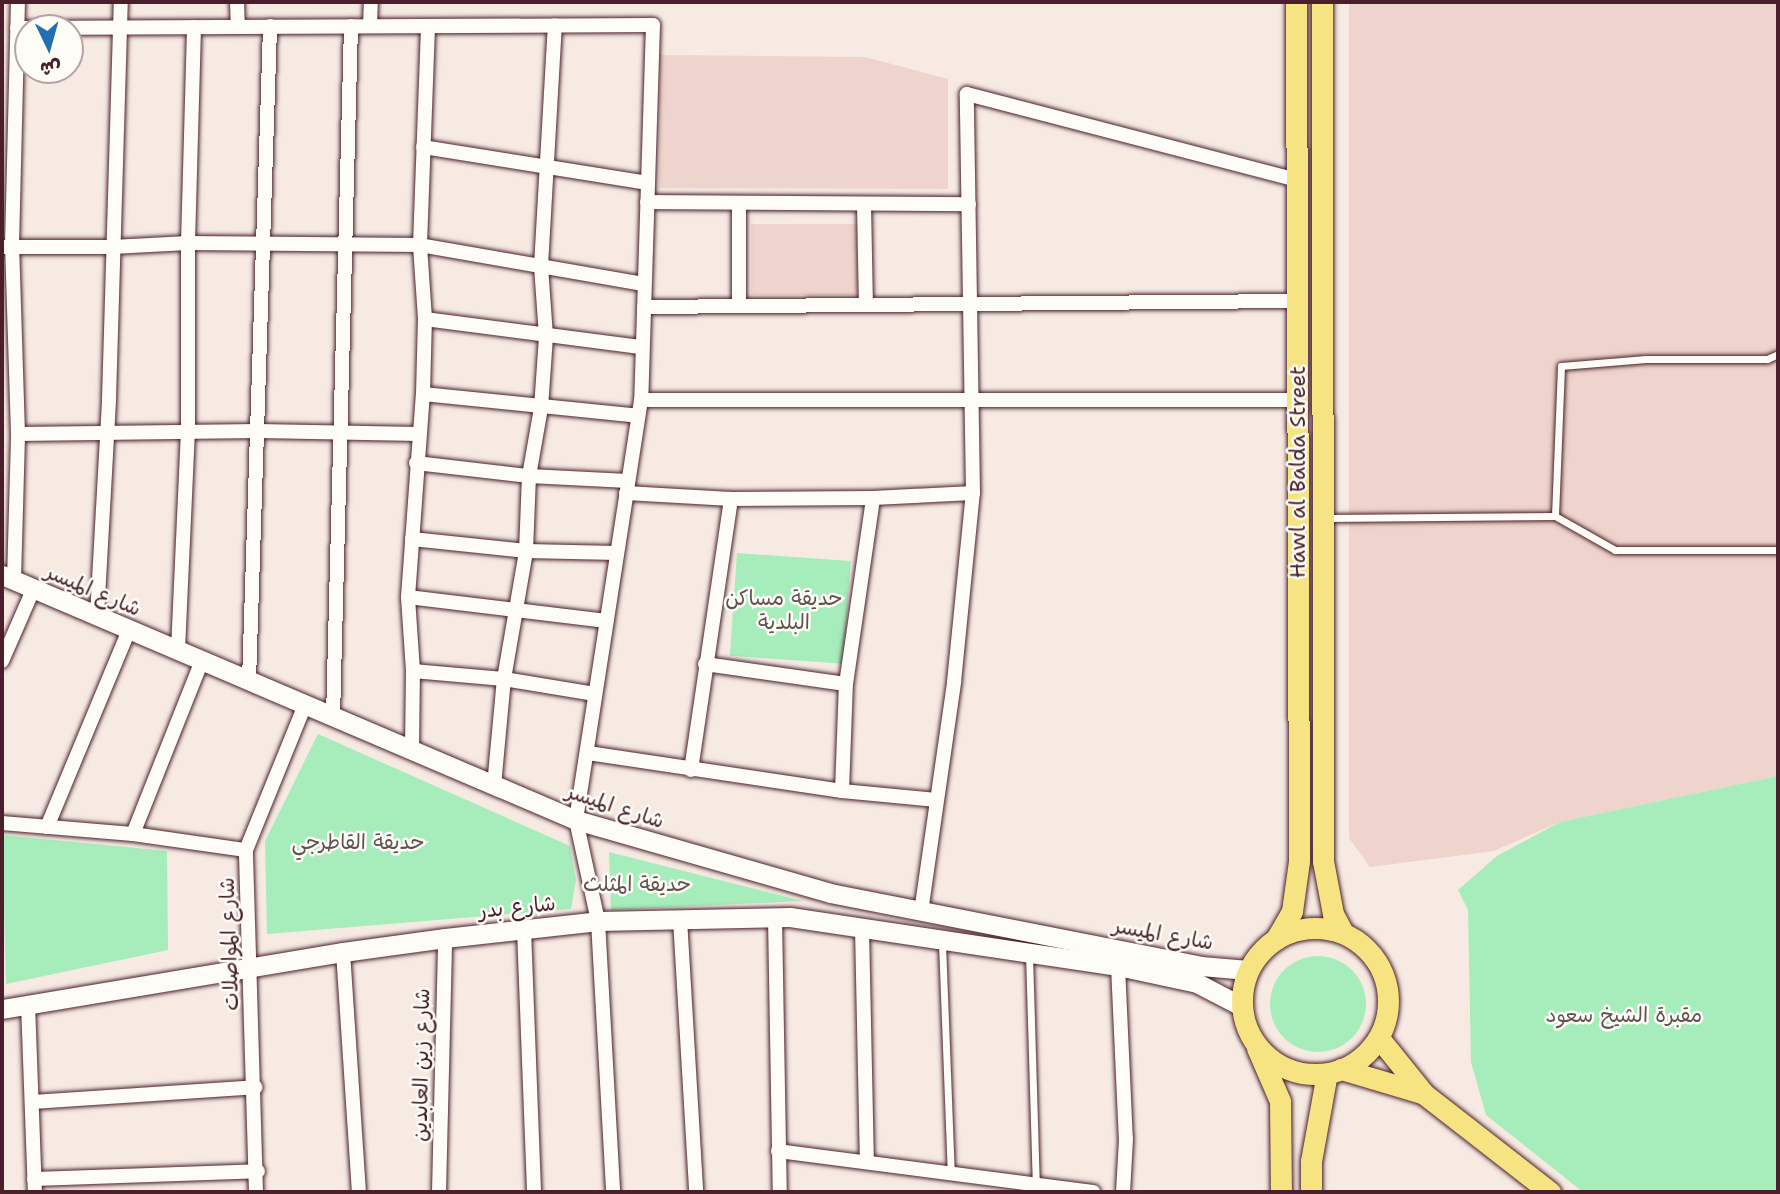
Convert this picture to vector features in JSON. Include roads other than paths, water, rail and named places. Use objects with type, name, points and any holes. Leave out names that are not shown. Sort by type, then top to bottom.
[{"type":"main road","name":"Hawl al Balda Street","points":[[1276,939],[1292,911],[1299,861],[1296,2]]},
{"type":"main road","name":"Hawl al Balda Street","points":[[1322,2],[1323,861],[1333,914],[1343,933]]},
{"type":"main road","name":"شارع الميسر","points":[[8,578],[576,820],[830,893],[1202,965],[1248,971]]},
{"type":"main road","name":"شارع بدر","points":[[2,1009],[343,952],[445,938],[598,921],[775,918],[862,928],[1118,966],[1197,983],[1241,1006]]},
{"type":"main road","points":[[1255,1043],[1269,1058],[1287,1069],[1306,1074],[1334,1071],[1356,1062],[1379,1038],[1387,1014],[1387,989],[1379,966],[1364,946],[1343,933],[1320,928],[1297,930],[1276,939],[1260,953],[1248,971],[1241,1006],[1255,1043],[1280,1101],[1281,1192]]},
{"type":"main road","points":[[1379,1038],[1424,1094],[1550,1192]]},
{"type":"main road","points":[[1334,1071],[1424,1094]]},
{"type":"main road","points":[[1311,1192],[1311,1161],[1334,1071]]},
{"type":"street","points":[[97,616],[121,2]]},
{"type":"street","points":[[237,2],[237,27]]},
{"type":"street","points":[[370,26],[371,2]]},
{"type":"street","points":[[494,786],[504,679],[526,551],[529,476],[541,408],[546,336],[541,266],[555,25]]},
{"type":"street","points":[[84,27],[653,25],[641,400],[576,820],[598,921],[613,1192]]},
{"type":"street","points":[[249,681],[271,26]]},
{"type":"street","points":[[332,717],[351,26]]},
{"type":"street","points":[[412,750],[413,671],[408,597],[423,394],[425,319],[420,245],[428,26]]},
{"type":"street","points":[[178,650],[188,431],[188,243],[194,27]]},
{"type":"street","points":[[8,578],[18,433],[7,246],[14,84]]},
{"type":"street","points":[[921,912],[954,682],[973,493],[967,94],[1297,180]]},
{"type":"street","points":[[423,147],[648,183]]},
{"type":"street","points":[[647,202],[739,205],[969,204]]},
{"type":"street","points":[[864,204],[866,305]]},
{"type":"street","points":[[739,205],[739,306]]},
{"type":"street","points":[[7,246],[112,247],[188,243],[420,245],[644,284]]},
{"type":"street","points":[[644,307],[1297,301]]},
{"type":"street","points":[[425,319],[642,347]]},
{"type":"street","points":[[423,394],[638,416]]},
{"type":"street","points":[[641,400],[1297,400]]},
{"type":"street","points":[[18,433],[105,435],[258,431],[419,434]]},
{"type":"street","points":[[416,463],[731,499],[873,498],[973,493]]},
{"type":"street","points":[[842,791],[846,684],[873,498]]},
{"type":"street","points":[[691,770],[731,499]]},
{"type":"street","points":[[412,539],[526,551],[617,553]]},
{"type":"street","points":[[2,661],[33,590]]},
{"type":"street","points":[[408,597],[607,621]]},
{"type":"street","points":[[47,827],[129,630]]},
{"type":"street","points":[[133,834],[202,661]]},
{"type":"street","points":[[705,664],[846,684]]},
{"type":"street","points":[[413,671],[504,679],[595,694]]},
{"type":"street","name":"شارع المواصلات","points":[[256,1192],[258,1171],[246,850],[305,705]]},
{"type":"street","points":[[588,753],[842,791],[937,800]]},
{"type":"street","points":[[2,823],[133,834],[246,850]]},
{"type":"street","points":[[775,918],[780,1192]]},
{"type":"street","points":[[680,919],[696,1192]]},
{"type":"street","points":[[862,928],[867,1161]]},
{"type":"street","points":[[524,930],[534,1192]]},
{"type":"street","name":"شارع زين العابدين","points":[[439,1192],[445,938]]},
{"type":"street","points":[[343,952],[359,1192]]},
{"type":"street","points":[[1118,966],[1126,1139],[1123,1192]]},
{"type":"street","points":[[29,1004],[34,1185],[258,1171]]},
{"type":"street","points":[[32,1102],[255,1087]]},
{"type":"street","points":[[778,1150],[1093,1192]]},
{"type":"lane","points":[[1555,516],[1561,366],[1646,359],[1767,359],[1778,354]]},
{"type":"lane","points":[[1323,518],[1555,516],[1615,550],[1778,550]]},
{"type":"lane","points":[[942,940],[951,1173]]},
{"type":"lane","points":[[1028,953],[1036,1185]]},
{"type":"park label","name":"حديقة مساكن البلدية","points":[[784,610]]},
{"type":"park label","name":"حديقة القاطرجي","points":[[358,842]]},
{"type":"park label","name":"حديقة المثلث","points":[[637,884]]},
{"type":"park label","name":"مقبرة الشيخ سعود","points":[[1624,1015]]}]
